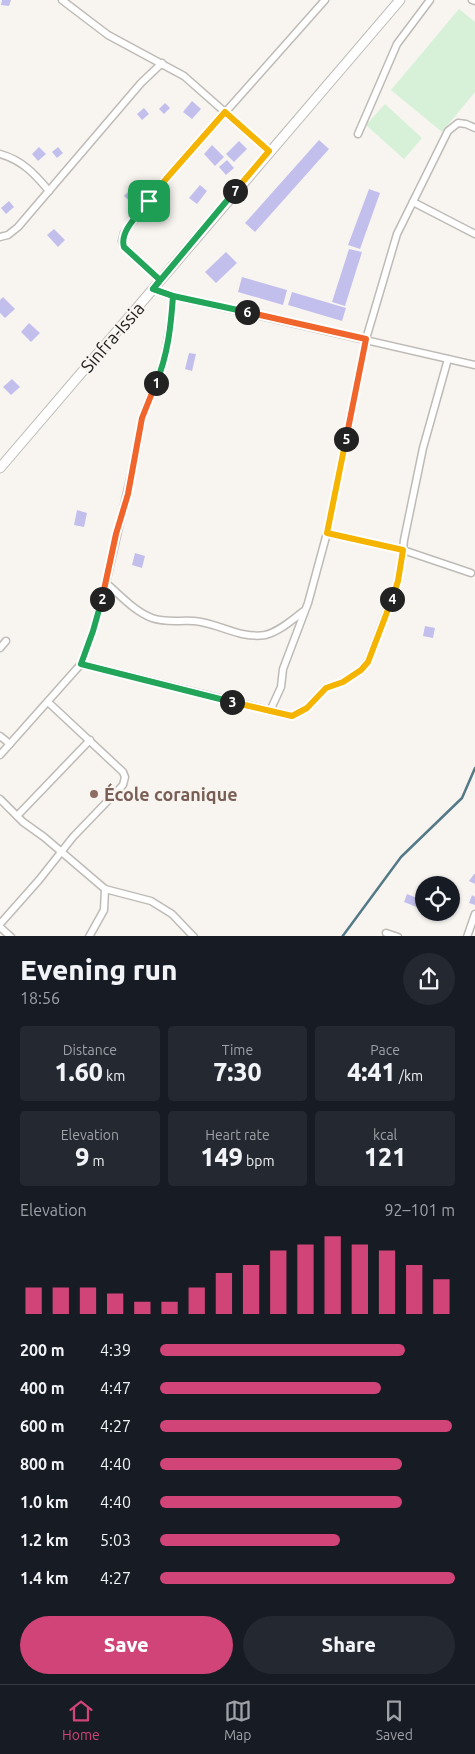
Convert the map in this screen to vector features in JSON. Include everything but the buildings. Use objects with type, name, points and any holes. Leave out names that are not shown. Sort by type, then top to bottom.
[{"type":"main road","name":"Sinfra-Issia","points":[[0,468],[400,0]]},
{"type":"street","points":[[62,0],[108,35],[162,63],[191,81],[269,151]]},
{"type":"street","points":[[160,280],[124,247],[122,241],[124,233],[166,179],[324,0]]},
{"type":"street","points":[[358,134],[397,44],[430,0]]},
{"type":"street","points":[[0,237],[8,235],[18,227],[141,82],[162,63]]},
{"type":"street","points":[[270,711],[281,687],[283,670],[305,610],[327,533],[366,339],[397,234],[448,131],[458,123],[475,128]]},
{"type":"street","points":[[0,154],[9,156],[23,164],[35,174],[49,191]]},
{"type":"street","points":[[413,202],[475,234]]},
{"type":"street","points":[[153,289],[173,296],[475,365]]},
{"type":"street","points":[[0,756],[81,664],[93,631],[106,583],[136,458],[142,418],[158,376],[168,341],[172,320],[173,296]]},
{"type":"street","points":[[81,664],[292,716],[307,708],[326,688],[343,682],[361,670],[368,662],[398,581],[404,540],[423,448],[448,360]]},
{"type":"street","points":[[327,533],[403,550],[471,573]]},
{"type":"street","points":[[106,583],[130,605],[151,618],[166,621],[193,621],[247,636],[267,635],[305,610]]},
{"type":"street","points":[[0,648],[6,641]]},
{"type":"street","points":[[10,936],[0,926],[84,825],[123,785],[124,780],[123,772],[48,702]]},
{"type":"street","points":[[0,736],[10,744]]},
{"type":"street","points":[[17,816],[90,740]]},
{"type":"street","points":[[0,799],[17,816],[105,889],[151,901],[172,914],[194,936]]},
{"type":"street","points":[[89,936],[104,910],[105,889]]},
{"type":"street","points":[[467,936],[475,914]]},
{"type":"street","points":[[386,933],[398,936]]},
{"type":"green space","points":[[459,9],[475,22],[475,92],[442,132],[391,90]]},
{"type":"green space","points":[[385,104],[422,138],[404,159],[366,125]]},
{"type":"waterway","points":[[343,936],[401,857],[462,798],[475,768]]},
{"type":"place","name":"École coranique","points":[[94,794]]},
{"type":"route","points":[[149,201],[124,233],[122,241],[124,247],[160,280],[153,289],[173,296],[172,320],[164,360],[142,418],[136,458],[116,534],[106,583],[93,631],[81,664],[292,716],[307,708],[326,688],[343,682],[361,670],[368,662],[398,581],[402,561],[403,550],[327,533],[366,339],[173,296],[153,289],[269,151],[225,112],[149,201]]}]
